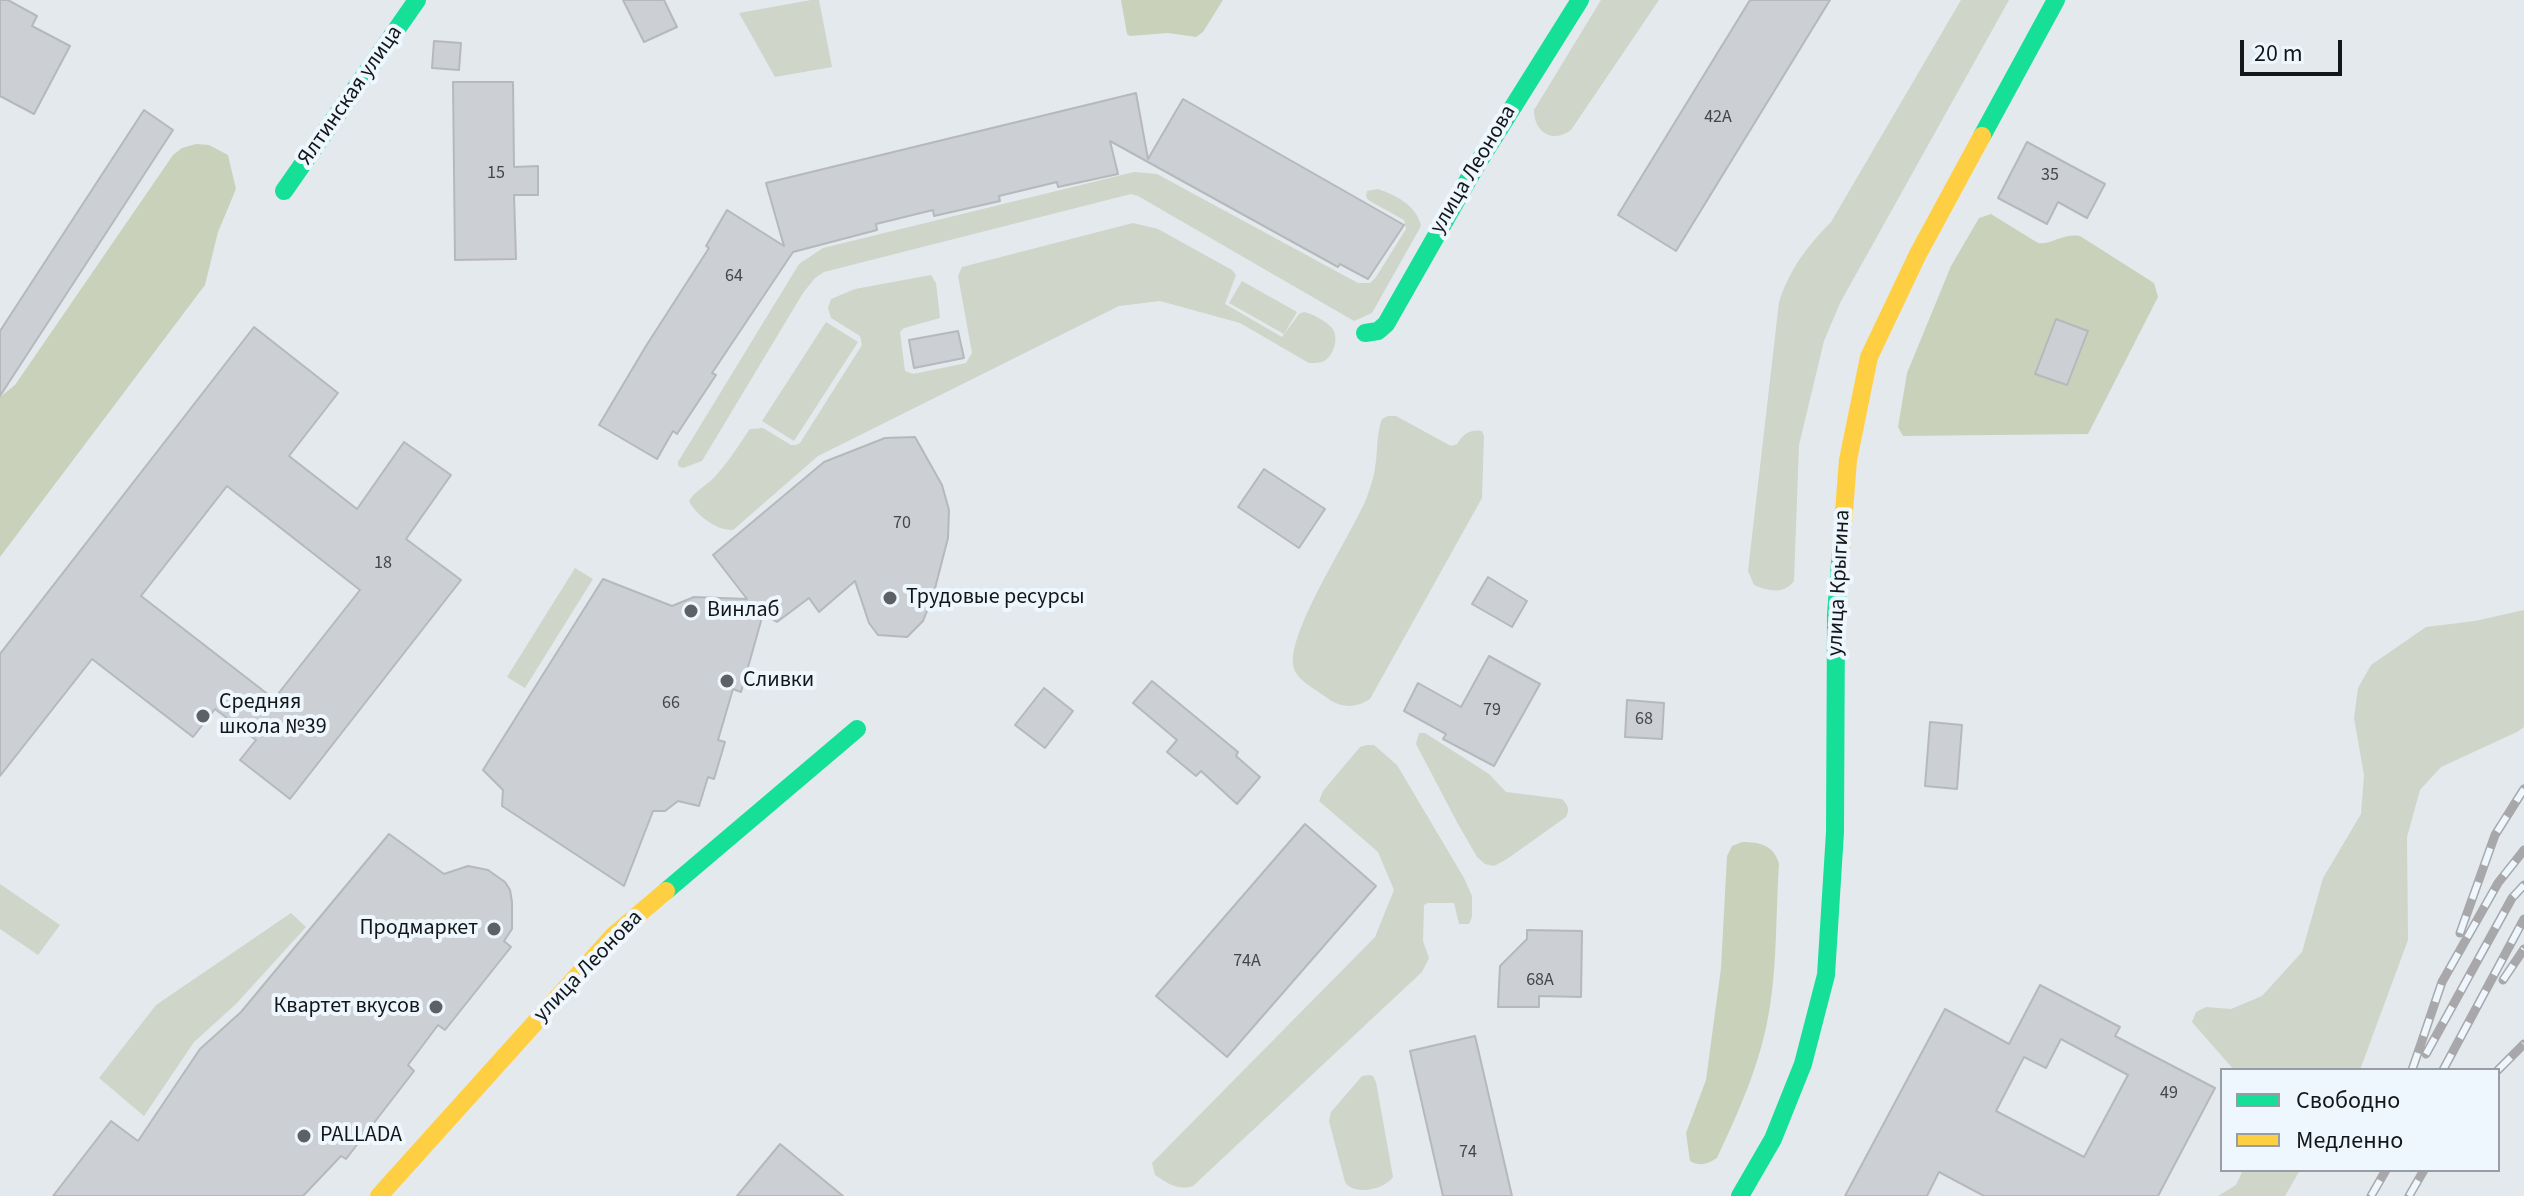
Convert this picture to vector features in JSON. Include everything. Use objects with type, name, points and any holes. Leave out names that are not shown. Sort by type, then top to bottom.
[{"type":"street","name":"Ялтинская улица","points":[[284,191],[417,0]]},
{"type":"street","name":"улица Леонова","points":[[1365,333],[1378,331],[1386,324],[1467,180],[1580,0]]},
{"type":"street","name":"улица Крыгина","points":[[1740,1196],[1773,1139],[1803,1064],[1826,975],[1835,832],[1836,614],[1848,460],[1869,357],[1918,254],[2056,0]]},
{"type":"street","name":"улица Леонова","points":[[379,1196],[614,935],[857,729]]},
{"type":"shaded area","points":[[819,0],[832,67],[775,77],[739,13]]},
{"type":"shaded area","points":[[1601,0],[1659,0],[1571,130],[1557,136],[1545,134],[1537,124],[1534,110]]},
{"type":"shaded area","points":[[1961,0],[2009,0],[1840,303],[1824,341],[1799,445],[1794,581],[1780,590],[1754,585],[1748,571],[1779,302],[1783,290],[1807,249],[1831,222]]},
{"type":"shaded area","points":[[1134,172],[1157,174],[1358,283],[1370,283],[1376,277],[1406,229],[1404,220],[1368,200],[1367,191],[1378,189],[1398,198],[1415,213],[1421,226],[1372,313],[1354,321],[1131,194],[824,272],[803,293],[702,461],[683,468],[678,466],[799,264],[823,248]]},
{"type":"shaded area","points":[[1133,223],[1158,229],[1232,270],[1236,275],[1225,304],[1282,337],[1299,314],[1304,312],[1323,320],[1332,328],[1335,337],[1329,356],[1322,362],[1309,363],[1240,323],[1160,301],[1119,306],[818,456],[733,530],[714,525],[692,506],[689,501],[692,497],[715,477],[750,429],[763,428],[791,445],[800,443],[862,345],[860,336],[831,318],[828,308],[831,299],[855,289],[931,275],[936,283],[940,318],[904,328],[900,332],[905,371],[913,374],[966,363],[972,353],[958,276],[962,267]]},
{"type":"shaded area","points":[[1242,281],[1297,312],[1284,334],[1229,303]]},
{"type":"shaded area","points":[[826,322],[858,342],[794,441],[762,421]]},
{"type":"shaded area","points":[[1396,416],[1451,446],[1467,433],[1482,431],[1482,498],[1370,699],[1353,706],[1342,705],[1331,701],[1301,679],[1293,664],[1295,648],[1311,605],[1367,497],[1380,425],[1382,419]]},
{"type":"shaded area","points":[[575,568],[593,579],[525,688],[507,677]]},
{"type":"shaded area","points":[[2524,610],[2524,727],[2441,767],[2420,790],[2407,837],[2408,940],[2361,1068],[2232,1068],[2192,1022],[2196,1012],[2206,1007],[2231,1009],[2262,996],[2302,952],[2323,878],[2361,814],[2364,775],[2354,718],[2358,688],[2371,665],[2426,627],[2475,621]]},
{"type":"shaded area","points":[[1419,733],[1425,733],[1489,774],[1506,792],[1562,799],[1568,807],[1566,817],[1507,859],[1494,866],[1485,864],[1477,857],[1458,824],[1416,744]]},
{"type":"shaded area","points":[[1374,745],[1397,765],[1464,878],[1472,896],[1469,924],[1459,924],[1454,903],[1424,905],[1423,941],[1429,958],[1422,972],[1193,1186],[1182,1188],[1173,1185],[1155,1175],[1152,1163],[1375,937],[1394,890],[1378,852],[1319,801],[1323,791],[1360,747]]},
{"type":"shaded area","points":[[0,884],[60,925],[38,955],[0,929]]},
{"type":"shaded area","points":[[291,913],[306,927],[236,1004],[194,1042],[144,1116],[99,1078],[156,1005]]},
{"type":"shaded area","points":[[1369,1075],[1376,1082],[1393,1177],[1376,1188],[1362,1190],[1345,1182],[1329,1121],[1331,1112],[1362,1076]]},
{"type":"shaded area","points":[[2242,1172],[2299,1172],[2285,1196],[2218,1196],[2236,1185]]},
{"type":"green space","points":[[1121,0],[1223,0],[1203,32],[1196,37],[1168,33],[1130,36],[1127,34]]},
{"type":"green space","points":[[196,144],[209,145],[228,155],[236,189],[218,232],[205,285],[0,557],[0,397],[15,385],[173,155],[182,148]]},
{"type":"green space","points":[[1991,214],[2038,243],[2080,236],[2154,283],[2158,297],[2088,434],[1903,436],[1898,427],[1907,373],[1951,266],[1979,218]]},
{"type":"green space","points":[[1742,842],[1765,846],[1774,853],[1779,864],[1770,1006],[1756,1065],[1726,1140],[1717,1158],[1697,1164],[1690,1161],[1686,1133],[1706,1080],[1721,968],[1727,856],[1732,846]]},
{"type":"building","points":[[0,0],[8,0],[37,16],[32,26],[70,46],[34,114],[0,96]]},
{"type":"building","points":[[623,0],[664,0],[677,27],[644,42]]},
{"type":"building","points":[[1750,0],[1830,0],[1676,251],[1618,215]]},
{"type":"building","points":[[434,41],[461,43],[459,70],[432,68]]},
{"type":"building","points":[[453,82],[513,82],[514,167],[538,166],[538,195],[514,195],[516,259],[455,260]]},
{"type":"building","points":[[1136,93],[1148,159],[1183,99],[1404,225],[1368,279],[1340,264],[1338,267],[1110,141],[1118,174],[1058,187],[1057,182],[999,196],[1000,201],[934,216],[933,210],[876,224],[877,230],[793,252],[712,373],[716,375],[677,434],[673,431],[657,459],[599,425],[709,248],[706,246],[727,210],[784,246],[766,183]]},
{"type":"building","points":[[144,110],[173,130],[0,396],[0,331]]},
{"type":"building","points":[[2027,142],[2105,184],[2087,218],[2058,202],[2047,224],[1998,198]]},
{"type":"building","points":[[2056,319],[2088,331],[2067,385],[2035,374]]},
{"type":"building","points":[[254,327],[338,393],[289,456],[357,509],[404,442],[451,475],[406,539],[461,580],[290,799],[240,760],[256,740],[215,709],[193,737],[92,659],[0,776],[0,654]],"holes":[[[227,486],[360,590],[274,699],[141,596]]]},
{"type":"building","points":[[958,331],[964,358],[914,368],[909,340]]},
{"type":"building","points":[[915,437],[942,485],[949,510],[948,538],[923,621],[907,637],[878,635],[869,623],[855,581],[819,612],[809,598],[777,622],[763,614],[741,692],[733,689],[718,740],[725,742],[714,779],[708,777],[699,806],[678,801],[665,811],[653,811],[624,886],[502,806],[503,790],[483,770],[603,579],[672,606],[694,597],[747,599],[713,555],[824,462],[885,438]]},
{"type":"building","points":[[1264,469],[1325,509],[1299,548],[1238,507]]},
{"type":"building","points":[[1488,577],[1527,601],[1512,627],[1472,604]]},
{"type":"building","points":[[1489,656],[1540,684],[1494,766],[1443,739],[1446,734],[1404,711],[1418,683],[1461,707]]},
{"type":"building","points":[[1152,681],[1238,752],[1236,756],[1260,777],[1237,804],[1201,771],[1196,776],[1167,752],[1177,740],[1133,703]]},
{"type":"building","points":[[1044,688],[1073,711],[1045,748],[1015,725]]},
{"type":"building","points":[[1627,700],[1664,703],[1662,739],[1625,737]]},
{"type":"building","points":[[1930,722],[1962,725],[1957,789],[1925,786]]},
{"type":"building","points":[[1305,824],[1376,886],[1227,1057],[1156,996]]},
{"type":"building","points":[[389,834],[444,874],[468,866],[488,870],[505,882],[512,902],[512,929],[504,941],[511,947],[445,1030],[438,1025],[408,1065],[414,1071],[346,1159],[341,1156],[303,1196],[53,1196],[111,1121],[138,1141],[200,1049],[241,1012]]},
{"type":"building","points":[[1527,930],[1582,931],[1581,997],[1539,996],[1539,1007],[1498,1007],[1500,966],[1527,939]]},
{"type":"building","points":[[2040,985],[2120,1027],[2115,1036],[2215,1088],[2158,1196],[1984,1196],[1939,1172],[1927,1196],[1845,1196],[1945,1009],[2009,1044]],"holes":[[[2061,1039],[2128,1075],[2084,1157],[1996,1111],[2024,1057],[2046,1068]]]},
{"type":"building","points":[[1475,1036],[1512,1196],[1443,1196],[1410,1051]]},
{"type":"building","points":[[780,1144],[843,1196],[737,1196]]},
{"type":"railway","points":[[2460,933],[2495,835],[2524,789]]},
{"type":"railway","points":[[2413,1068],[2442,982],[2498,883],[2524,850]]},
{"type":"railway","points":[[2426,1054],[2512,898],[2524,885]]},
{"type":"railway","points":[[2444,1068],[2524,919]]},
{"type":"railway","points":[[2503,980],[2524,949]]},
{"type":"railway","points":[[2500,1068],[2524,1044]]},
{"type":"railway","points":[[2371,1196],[2385,1172]]},
{"type":"railway","points":[[2409,1196],[2423,1172]]},
{"type":"traffic: fast","points":[[284,191],[417,0]]},
{"type":"traffic: fast","points":[[1365,333],[1378,331],[1386,324],[1476,166],[1580,0]]},
{"type":"traffic: fast","points":[[1982,136],[2056,0]]},
{"type":"traffic: fast","points":[[1740,1196],[1773,1139],[1803,1064],[1826,975],[1835,832],[1836,614],[1841,550]]},
{"type":"traffic: fast","points":[[666,891],[857,729]]},
{"type":"traffic: slow","points":[[1841,550],[1848,460],[1869,357],[1918,254],[1982,136]]},
{"type":"traffic: slow","points":[[379,1196],[614,935],[666,891]]},
{"type":"place","name":"Трудовые ресурсы","points":[[890,598]]},
{"type":"place","name":"Винлаб","points":[[691,611]]},
{"type":"place","name":"Сливки","points":[[727,681]]},
{"type":"place","name":"Средняя школа №39","points":[[203,716]]},
{"type":"place","name":"Продмаркет","points":[[494,929]]},
{"type":"place","name":"Квартет вкусов","points":[[436,1007]]},
{"type":"place","name":"PALLADA","points":[[304,1136]]}]
